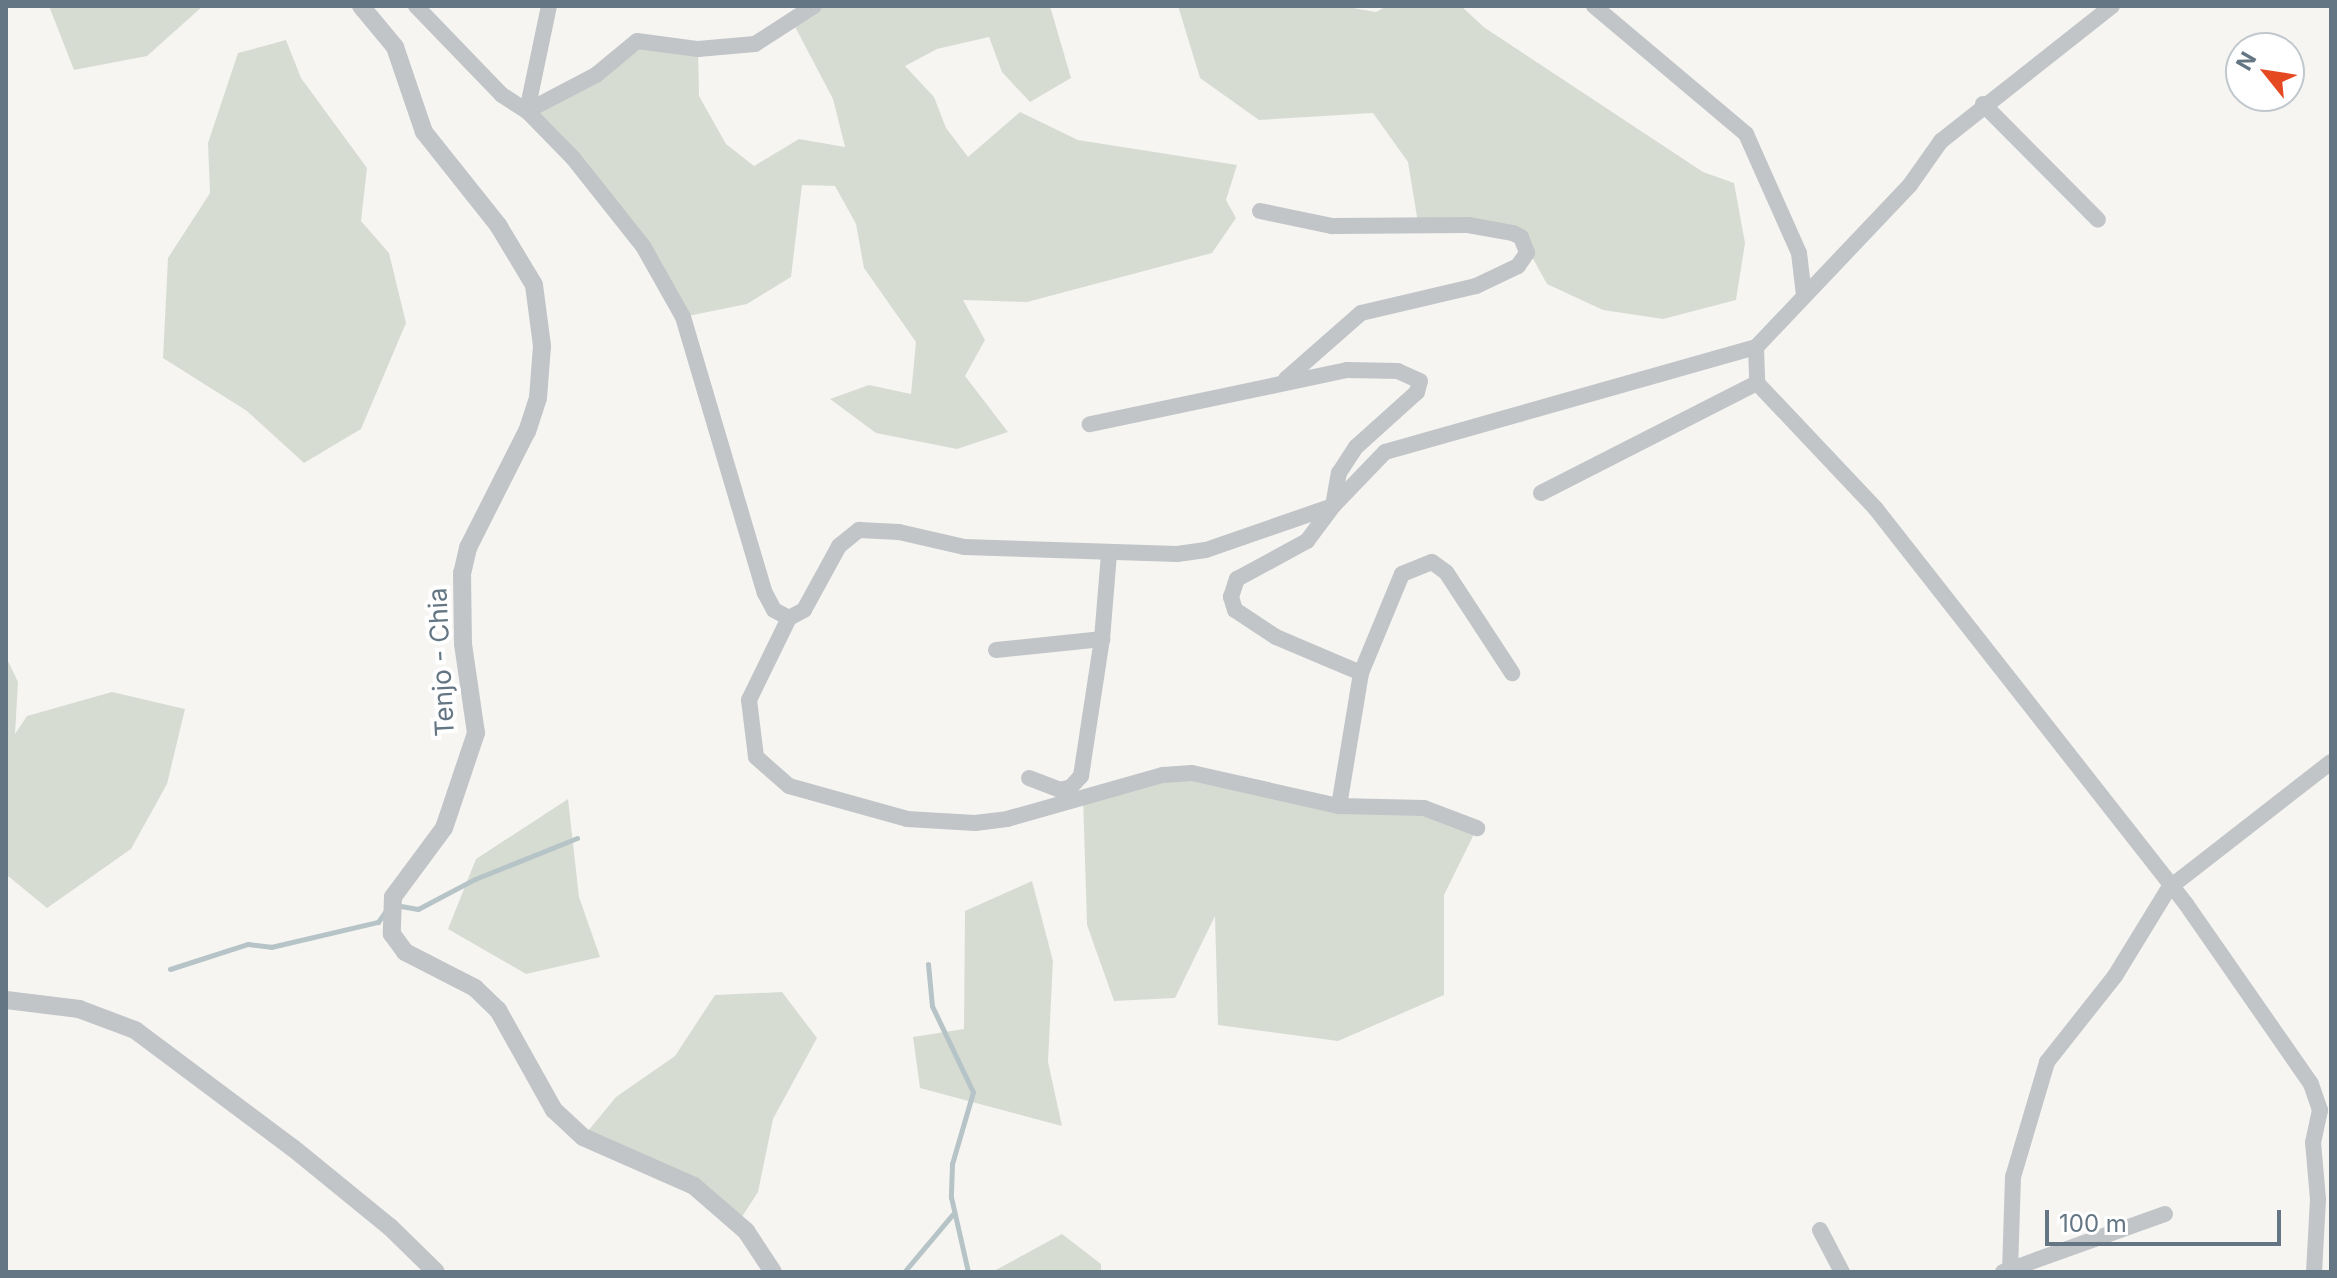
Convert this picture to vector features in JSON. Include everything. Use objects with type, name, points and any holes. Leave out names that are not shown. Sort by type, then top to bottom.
[{"type":"street","name":"Tenjo - Chia","points":[[361,6],[395,47],[424,132],[498,225],[534,285],[542,346],[538,398],[527,431],[468,548],[462,573],[463,644],[476,733],[444,828],[393,897],[392,934],[405,952],[475,988],[498,1010],[554,1110],[583,1137],[694,1186],[746,1231],[773,1272]]},
{"type":"street","points":[[416,6],[502,95],[527,111],[573,158],[643,246],[683,317],[765,593],[774,610],[789,618]]},
{"type":"street","points":[[527,111],[549,6]]},
{"type":"street","points":[[527,111],[596,75],[637,41],[698,49],[755,44],[814,6]]},
{"type":"street","points":[[1594,6],[1746,134],[1799,253],[1804,295]]},
{"type":"street","points":[[1361,673],[1276,637],[1235,610],[1231,597],[1237,579],[1307,541],[1333,506],[1385,452],[1756,347],[1910,185],[1941,141],[1983,104],[2112,6]]},
{"type":"street","points":[[1983,104],[2098,220]]},
{"type":"street","points":[[1260,211],[1332,226],[1468,225],[1513,233],[1521,237],[1527,253],[1518,266],[1476,286],[1361,313],[1280,384]]},
{"type":"street","points":[[1799,253],[1827,272]]},
{"type":"street","points":[[1756,347],[1757,383],[1876,509],[2169,888],[2186,904],[2311,1084],[2320,1110],[2313,1142],[2318,1199],[2314,1272]]},
{"type":"street","points":[[1090,424],[1347,370],[1398,371],[1420,381],[1417,392],[1356,447],[1339,473],[1333,506]]},
{"type":"street","points":[[1541,493],[1757,383]]},
{"type":"street","points":[[1333,506],[1206,550],[1109,553],[964,547],[899,532],[859,530],[839,546],[804,610],[789,618],[749,700],[756,757],[789,786],[907,819],[975,823],[1007,819],[1163,775],[1192,773],[1339,806],[1424,808],[1477,828]]},
{"type":"street","points":[[1029,778],[1060,790],[1071,787],[1081,776],[1102,639],[1109,553]]},
{"type":"street","points":[[1339,806],[1361,673],[1402,574],[1432,562],[1446,572],[1512,673]]},
{"type":"street","points":[[996,650],[1102,639]]},
{"type":"street","points":[[2165,1214],[2008,1271],[2013,1177],[2047,1062],[2115,976],[2169,888],[2331,762]]},
{"type":"street","points":[[6,1000],[79,1009],[135,1030],[317,1168],[436,1272]]},
{"type":"street","points":[[1820,1230],[1842,1272]]},
{"type":"shaded area","points":[[49,6],[203,6],[147,56],[74,70]]},
{"type":"shaded area","points":[[814,6],[1050,6],[1071,78],[1030,102],[1002,72],[989,37],[937,49],[905,66],[934,97],[946,128],[968,157],[1020,112],[1078,140],[1237,165],[1226,200],[1236,218],[1212,253],[1027,302],[963,300],[985,340],[965,376],[1008,432],[957,449],[876,433],[830,399],[869,385],[911,394],[916,342],[864,268],[856,224],[835,186],[802,185],[791,277],[747,304],[683,317],[643,246],[527,111],[637,41],[698,49],[699,96],[726,144],[754,166],[799,139],[845,147],[833,99],[792,21]]},
{"type":"shaded area","points":[[1178,6],[1341,6],[1376,12],[1387,6],[1461,6],[1485,28],[1703,172],[1734,183],[1745,243],[1736,300],[1663,319],[1603,310],[1547,284],[1521,237],[1419,229],[1408,162],[1373,113],[1259,120],[1200,78]]},
{"type":"shaded area","points":[[286,40],[301,78],[367,168],[361,221],[389,253],[406,323],[361,429],[304,463],[247,411],[163,358],[168,258],[210,193],[208,143],[238,53]]},
{"type":"shaded area","points":[[6,657],[18,682],[15,734],[27,716],[112,692],[185,709],[167,784],[131,849],[47,908],[8,876],[6,898]]},
{"type":"shaded area","points":[[1163,775],[1296,796],[1424,808],[1477,828],[1444,895],[1444,995],[1338,1041],[1218,1025],[1215,916],[1175,998],[1114,1001],[1087,925],[1083,797]]},
{"type":"shaded area","points":[[568,799],[579,897],[600,957],[526,974],[448,929],[476,859]]},
{"type":"shaded area","points":[[1032,881],[1053,961],[1048,1062],[1062,1126],[920,1088],[913,1037],[964,1029],[965,911]]},
{"type":"shaded area","points":[[782,992],[817,1038],[773,1119],[758,1192],[738,1223],[726,1211],[583,1137],[616,1097],[675,1056],[715,995]]},
{"type":"shaded area","points":[[1062,1234],[1101,1264],[1101,1272],[992,1272]]},
{"type":"waterway","points":[[395,905],[418,909],[475,879],[577,838]]},
{"type":"waterway","points":[[170,969],[248,944],[271,947],[378,922],[387,909]]},
{"type":"waterway","points":[[928,964],[932,1006],[973,1092],[952,1164],[951,1197],[968,1272]]},
{"type":"waterway","points":[[904,1272],[952,1215]]}]
